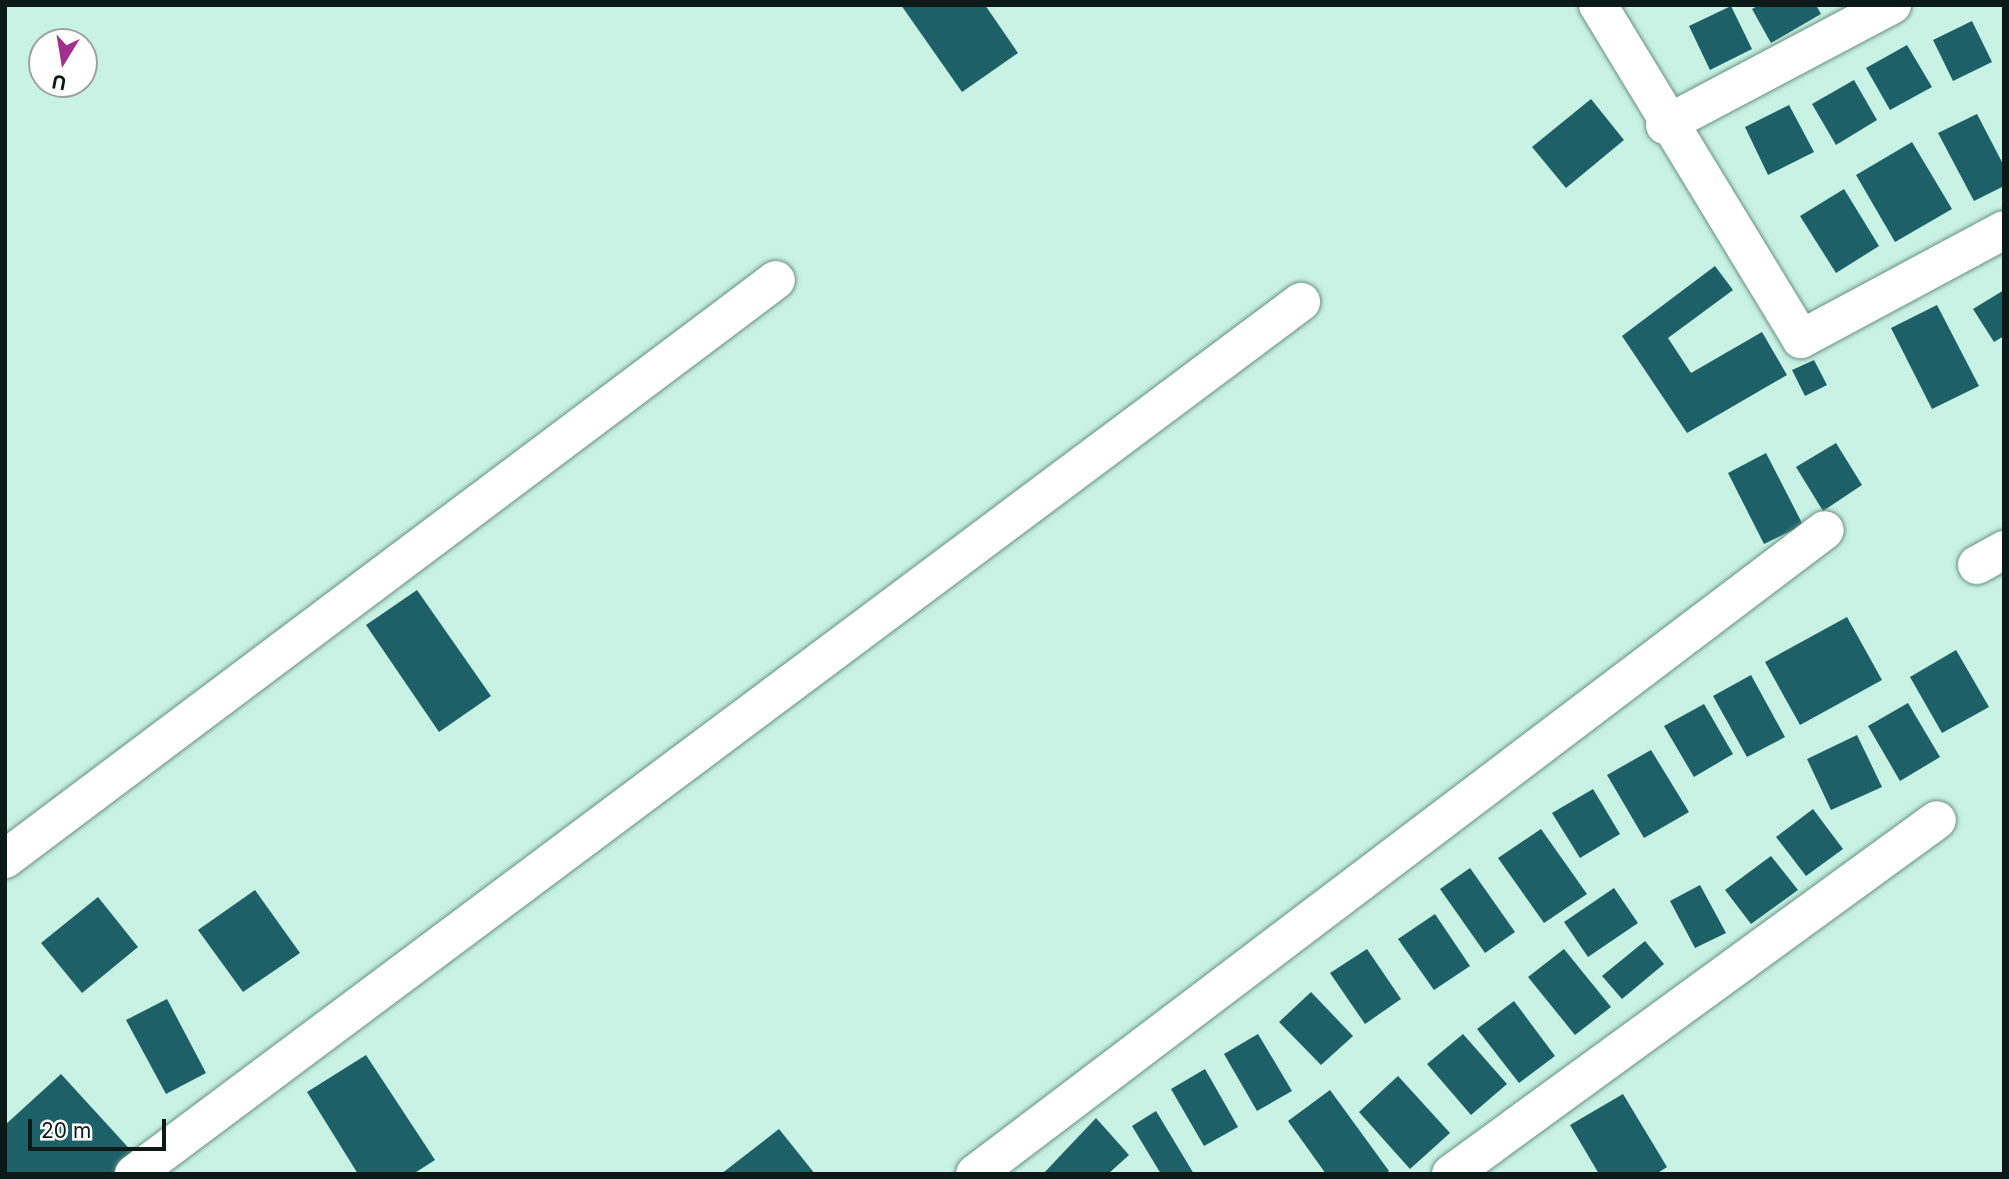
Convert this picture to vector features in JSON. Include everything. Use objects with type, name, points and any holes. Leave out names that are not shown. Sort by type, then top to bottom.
[{"type":"street","points":[[1598,5],[1665,125],[1801,339],[2004,230]]},
{"type":"street","points":[[1665,125],[1892,5]]},
{"type":"street","points":[[5,859],[776,280]]},
{"type":"street","points":[[135,1174],[1301,302]]},
{"type":"street","points":[[975,1174],[1825,530]]},
{"type":"street","points":[[1451,1174],[1937,820]]},
{"type":"building","points":[[901,5],[985,5],[1018,53],[962,92]]},
{"type":"building","points":[[1759,5],[1816,5],[1821,14],[1771,43],[1752,9]]},
{"type":"building","points":[[1731,6],[1752,49],[1710,70],[1689,26]]},
{"type":"building","points":[[1972,21],[1992,62],[1953,81],[1933,40]]},
{"type":"building","points":[[1907,45],[1932,87],[1890,110],[1866,68]]},
{"type":"building","points":[[1854,80],[1877,120],[1836,145],[1812,104]]},
{"type":"building","points":[[1591,99],[1624,140],[1566,188],[1532,147]]},
{"type":"building","points":[[1789,105],[1814,152],[1768,175],[1745,127]]},
{"type":"building","points":[[1977,114],[2004,166],[2004,186],[1974,201],[1938,133]]},
{"type":"building","points":[[1912,142],[1952,209],[1895,242],[1856,175]]},
{"type":"building","points":[[1844,189],[1879,246],[1836,273],[1800,216]]},
{"type":"building","points":[[1715,266],[1733,290],[1668,338],[1691,373],[1762,332],[1787,375],[1687,433],[1622,336]]},
{"type":"building","points":[[2004,290],[2004,336],[1994,342],[1973,309]]},
{"type":"building","points":[[1937,305],[1979,386],[1932,409],[1891,328]]},
{"type":"building","points":[[1814,360],[1827,385],[1805,396],[1792,370]]},
{"type":"building","points":[[1836,443],[1862,485],[1823,511],[1796,467]]},
{"type":"building","points":[[1766,453],[1803,525],[1764,544],[1728,473]]},
{"type":"building","points":[[417,590],[491,696],[439,732],[366,625]]},
{"type":"building","points":[[1847,617],[1882,680],[1800,725],[1765,662]]},
{"type":"building","points":[[1956,650],[1989,707],[1942,733],[1910,677]]},
{"type":"building","points":[[1751,675],[1785,737],[1747,757],[1713,696]]},
{"type":"building","points":[[1908,703],[1940,757],[1900,781],[1868,726]]},
{"type":"building","points":[[1704,704],[1733,754],[1694,777],[1664,726]]},
{"type":"building","points":[[1857,735],[1882,787],[1831,810],[1807,759]]},
{"type":"building","points":[[1651,750],[1689,812],[1644,838],[1607,775]]},
{"type":"building","points":[[1593,789],[1620,834],[1580,858],[1552,813]]},
{"type":"building","points":[[1813,809],[1843,849],[1806,876],[1776,837]]},
{"type":"building","points":[[1541,829],[1587,894],[1544,923],[1498,858]]},
{"type":"building","points":[[1771,856],[1798,890],[1751,924],[1725,890]]},
{"type":"building","points":[[1470,868],[1515,932],[1485,953],[1440,889]]},
{"type":"building","points":[[1700,885],[1726,933],[1695,948],[1670,901]]},
{"type":"building","points":[[1614,888],[1638,923],[1588,957],[1564,922]]},
{"type":"building","points":[[255,890],[300,953],[243,992],[198,930]]},
{"type":"building","points":[[98,897],[138,947],[82,993],[41,943]]},
{"type":"building","points":[[1435,914],[1470,966],[1434,990],[1398,939]]},
{"type":"building","points":[[1645,941],[1664,964],[1622,999],[1602,976]]},
{"type":"building","points":[[1367,949],[1401,999],[1365,1024],[1330,973]]},
{"type":"building","points":[[1564,949],[1611,1007],[1575,1035],[1528,977]]},
{"type":"building","points":[[1311,992],[1353,1036],[1321,1065],[1279,1022]]},
{"type":"building","points":[[167,999],[206,1073],[166,1094],[126,1020]]},
{"type":"building","points":[[1514,1001],[1555,1056],[1519,1083],[1477,1029]]},
{"type":"building","points":[[1258,1034],[1292,1091],[1257,1111],[1224,1054]]},
{"type":"building","points":[[1463,1034],[1507,1084],[1471,1115],[1427,1064]]},
{"type":"building","points":[[366,1055],[435,1160],[413,1174],[358,1174],[307,1092]]},
{"type":"building","points":[[1205,1069],[1238,1127],[1204,1146],[1171,1089]]},
{"type":"building","points":[[61,1074],[136,1156],[116,1174],[5,1174],[5,1125]]},
{"type":"building","points":[[1398,1076],[1450,1133],[1410,1169],[1359,1112]]},
{"type":"building","points":[[1330,1090],[1389,1171],[1385,1174],[1326,1174],[1288,1121]]},
{"type":"building","points":[[1623,1094],[1667,1167],[1656,1174],[1599,1174],[1570,1125]]},
{"type":"building","points":[[1156,1111],[1194,1174],[1161,1174],[1132,1126]]},
{"type":"building","points":[[1096,1118],[1129,1155],[1108,1174],[1043,1174]]},
{"type":"building","points":[[779,1129],[815,1174],[721,1174]]}]
